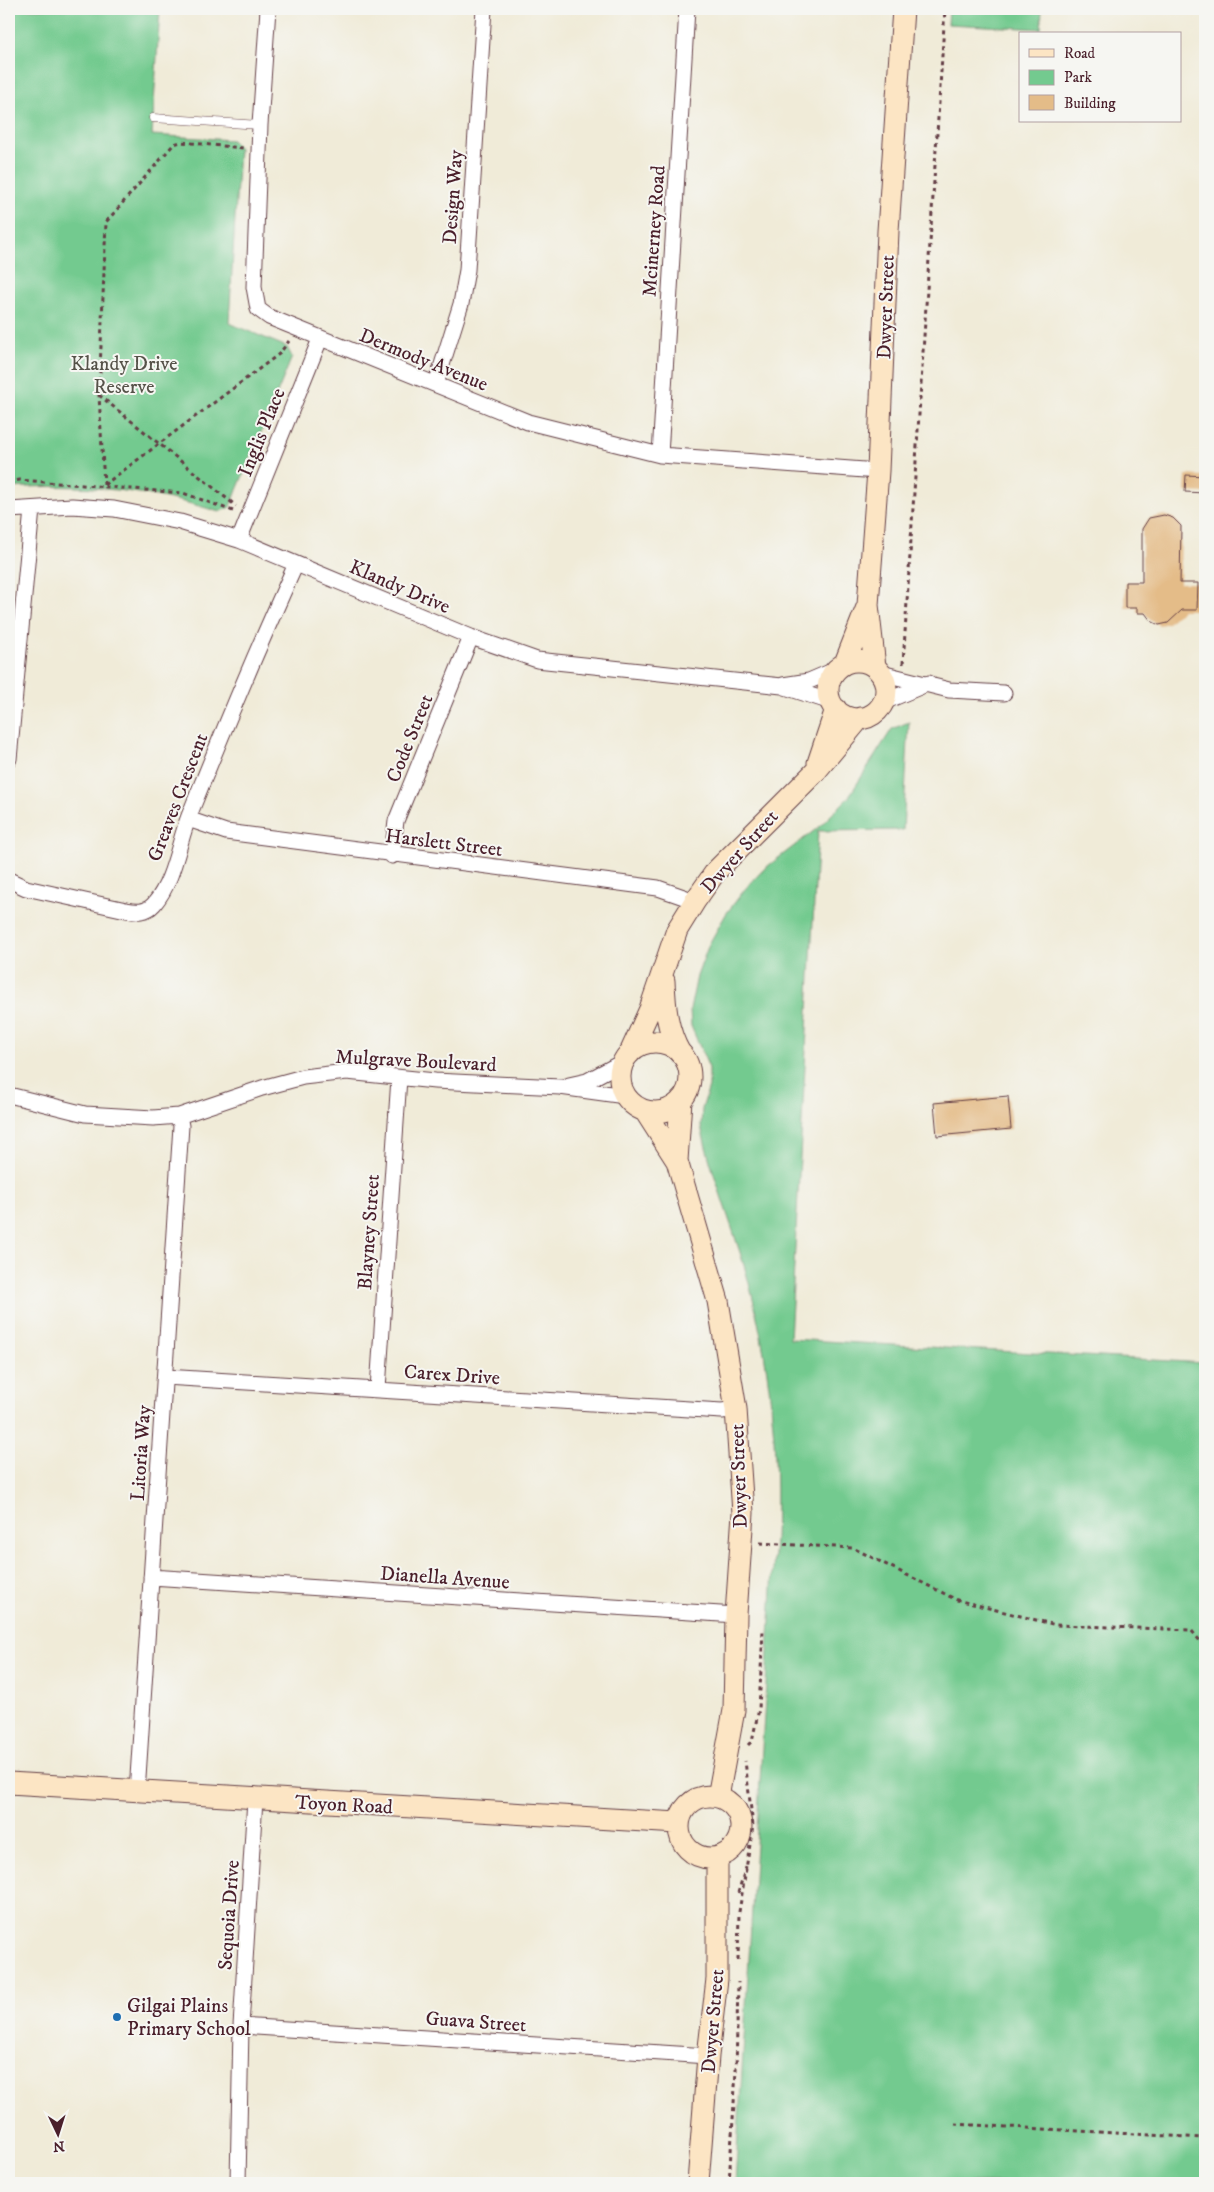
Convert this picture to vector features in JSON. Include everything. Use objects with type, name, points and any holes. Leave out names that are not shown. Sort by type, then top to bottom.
[{"type":"street","name":"Dermody Avenue","points":[[268,9],[260,125],[255,302],[263,314],[297,330],[528,422],[660,455],[878,471]]},
{"type":"street","name":"Design Way","points":[[436,384],[461,304],[466,278],[484,9]]},
{"type":"street","name":"Mcinerney Road","points":[[660,455],[687,9]]},
{"type":"street","name":"Dwyer Street","points":[[878,670],[868,605],[878,471],[888,231],[903,9]]},
{"type":"street","name":"Inglis Place","points":[[239,540],[320,339]]},
{"type":"street","name":"Klandy Drive","points":[[9,510],[72,506],[114,509],[180,522],[239,540],[471,637],[537,660],[782,686],[833,705]]},
{"type":"street","points":[[9,759],[32,509]]},
{"type":"street","name":"Greaves Crescent","points":[[9,880],[26,888],[140,912],[152,906],[164,889],[188,819],[250,664],[296,564]]},
{"type":"street","name":"Dwyer Street","points":[[841,666],[868,605]]},
{"type":"street","name":"Code Street","points":[[392,856],[396,821],[471,637]]},
{"type":"street","points":[[929,684],[884,702],[874,713],[860,718],[847,716],[833,705],[829,685],[841,666],[860,661],[878,670],[929,684],[950,690],[1004,693]]},
{"type":"street","name":"Klandy Drive","points":[[782,686],[809,681],[841,666]]},
{"type":"street","points":[[878,670],[886,687],[884,702]]},
{"type":"street","name":"Dwyer Street","points":[[816,771],[833,705]]},
{"type":"street","name":"Dwyer Street","points":[[627,1057],[650,1009],[677,930],[695,901],[716,871],[816,771],[860,718]]},
{"type":"street","name":"Harslett Street","points":[[188,819],[226,832],[392,856],[658,888],[695,901]]},
{"type":"street","name":"Dwyer Street","points":[[664,969],[666,1012],[671,1037],[680,1053]]},
{"type":"street","points":[[655,1042],[673,1047],[680,1053],[688,1065],[690,1080],[681,1100],[664,1111],[645,1111],[630,1102],[625,1096],[620,1078],[627,1057],[646,1043],[655,1042]]},
{"type":"street","name":"Mulgrave Boulevard","points":[[560,1087],[587,1081],[627,1057]]},
{"type":"street","name":"Mulgrave Boulevard","points":[[9,1095],[85,1114],[153,1118],[179,1116],[262,1088],[303,1077],[348,1072],[399,1078],[560,1087],[625,1096]]},
{"type":"street","name":"Blayney Street","points":[[378,1389],[399,1078]]},
{"type":"street","name":"Dwyer Street","points":[[677,1161],[681,1100]]},
{"type":"street","name":"Dwyer Street","points":[[645,1111],[677,1161],[718,1301],[736,1409],[743,1513],[736,1615],[734,1710],[718,1797]]},
{"type":"street","name":"Litoria Way","points":[[137,1792],[181,1126],[179,1116]]},
{"type":"street","name":"Carex Drive","points":[[165,1377],[722,1411],[736,1409]]},
{"type":"street","name":"Dianella Avenue","points":[[151,1577],[736,1615]]},
{"type":"street","name":"Toyon Road","points":[[9,1783],[678,1823]]},
{"type":"street","points":[[703,1796],[718,1797],[723,1798],[736,1808],[739,1813],[742,1830],[739,1840],[733,1849],[717,1858],[706,1858],[695,1855],[687,1848],[680,1839],[678,1823],[688,1804],[703,1796]]},
{"type":"street","name":"Sequoia Drive","points":[[238,2183],[242,2026],[255,1799]]},
{"type":"street","name":"Dwyer Street","points":[[698,2183],[708,2056],[717,1979],[717,1858]]},
{"type":"street","name":"Guava Street","points":[[242,2026],[708,2056]]},
{"type":"lane","points":[[153,118],[260,125]]},
{"type":"path","points":[[903,677],[945,9]]},
{"type":"path","points":[[104,485],[100,395],[106,222],[174,144],[181,142],[260,150]]},
{"type":"path","points":[[104,485],[162,444],[279,354],[297,330]]},
{"type":"path","points":[[100,395],[248,516]]},
{"type":"path","points":[[9,482],[20,480],[104,485],[183,493],[248,516]]},
{"type":"path","points":[[740,1542],[853,1548],[957,1600],[1056,1625],[1191,1630],[1205,1648]]},
{"type":"path","points":[[743,1748],[752,1741],[759,1710],[763,1630]]},
{"type":"path","points":[[738,1962],[739,1912],[752,1846],[753,1826],[745,1754]]},
{"type":"path","points":[[729,2183],[736,2071],[738,1972]]},
{"type":"path","points":[[955,2124],[1205,2138]]},
{"type":"green space","name":"Klandy Drive Reserve","points":[[9,9],[160,9],[152,135],[232,140],[239,148],[229,323],[287,347],[292,357],[230,507],[219,512],[167,498],[115,490],[62,487],[9,488]]},
{"type":"green space","points":[[949,9],[1042,9],[1041,29],[948,24]]},
{"type":"green space","points":[[909,722],[903,830],[818,831],[790,1339],[1205,1363],[1205,2183],[735,2183],[775,1539],[776,1472],[767,1371],[754,1305],[746,1272],[701,1127],[702,1109],[709,1087],[709,1068],[691,1026],[690,1010],[697,976],[709,944],[726,914],[745,889],[764,869],[819,827],[848,798],[892,729]]},
{"type":"building","points":[[1186,475],[1205,476],[1205,493],[1185,492]]},
{"type":"building","points":[[1164,515],[1173,518],[1181,526],[1180,583],[1198,583],[1197,610],[1182,610],[1168,623],[1159,625],[1151,621],[1145,613],[1137,613],[1137,608],[1125,608],[1125,582],[1142,582],[1142,529],[1149,518]]},
{"type":"building","points":[[1008,1096],[1011,1129],[937,1136],[934,1103]]},
{"type":"place","name":"Gilgai Plains Primary School","points":[[117,2017]]}]
